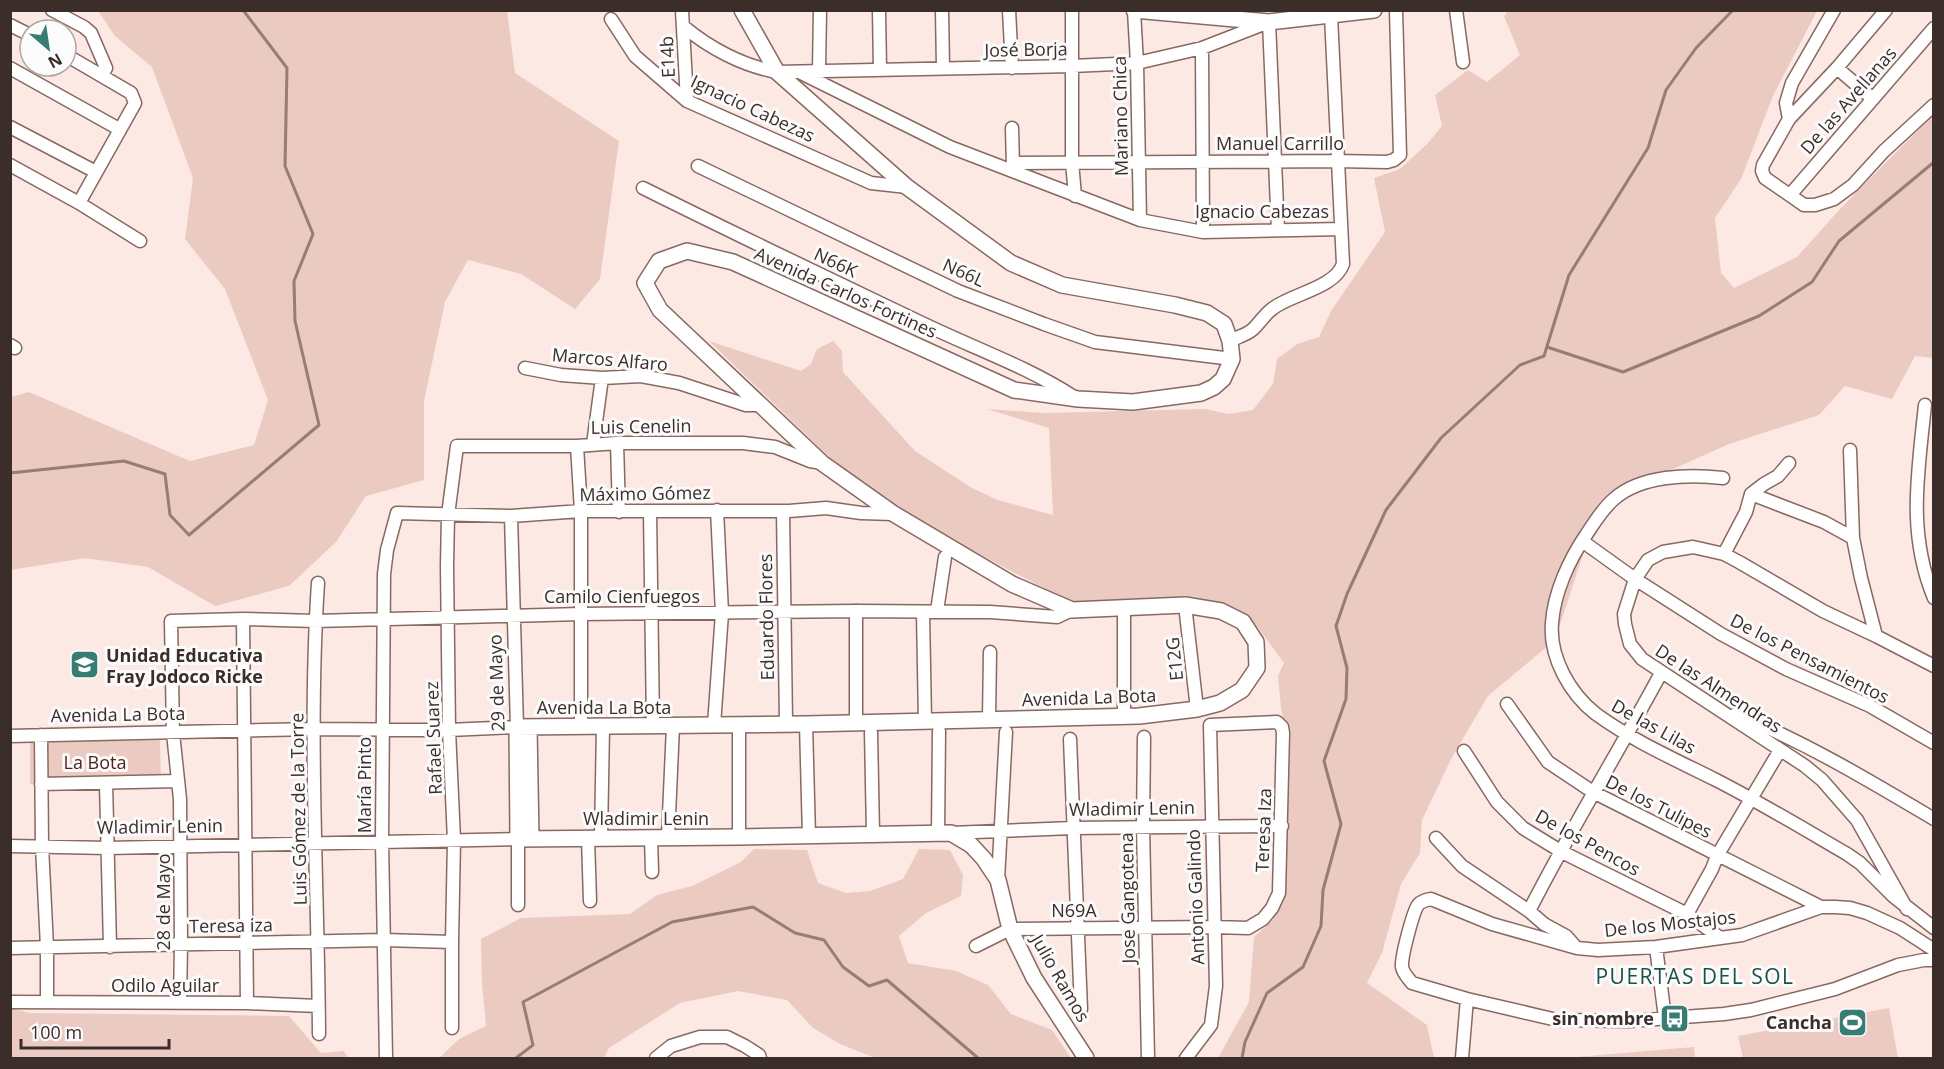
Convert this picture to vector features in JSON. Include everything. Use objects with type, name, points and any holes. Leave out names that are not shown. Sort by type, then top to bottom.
[{"type":"street","points":[[52,10],[91,33],[106,68],[102,75]]},
{"type":"street","name":"E14b","points":[[682,10],[687,101]]},
{"type":"street","points":[[742,10],[777,72],[908,188],[1011,263],[1062,285],[1207,313],[1224,324],[1230,341],[1232,360]]},
{"type":"street","points":[[819,70],[820,10]]},
{"type":"street","points":[[879,10],[880,70]]},
{"type":"street","points":[[942,10],[942,68]]},
{"type":"street","points":[[1009,10],[1012,68]]},
{"type":"street","points":[[1072,10],[1072,162],[1075,196]]},
{"type":"street","points":[[1134,10],[1278,18],[1331,16],[1374,10]]},
{"type":"street","name":"Mariano Chica","points":[[1134,10],[1140,220]]},
{"type":"street","name":"Manuel Carrillo","points":[[798,71],[950,147],[1013,168],[1072,162],[1337,160],[1387,162],[1400,155],[1396,10]]},
{"type":"street","points":[[1456,10],[1463,62]]},
{"type":"street","points":[[1789,119],[1786,103],[1792,83],[1834,10]]},
{"type":"street","points":[[1886,10],[1837,68],[1789,119],[1763,165],[1762,171],[1765,178],[1804,205],[1815,205],[1834,199],[1853,185],[1884,151],[1934,105]]},
{"type":"street","points":[[1230,341],[1250,332],[1272,309],[1294,296],[1330,281],[1341,271],[1343,264],[1331,16]]},
{"type":"street","points":[[1278,18],[1274,162],[1278,230]]},
{"type":"street","name":"José Borja","points":[[777,72],[1012,68],[1137,63],[1202,48],[1278,18]]},
{"type":"street","name":"Ignacio Cabezas","points":[[611,19],[636,56],[687,101],[872,183],[908,188]]},
{"type":"street","points":[[683,26],[698,39],[724,53],[761,69],[777,72]]},
{"type":"street","name":"De las Avellanas","points":[[1790,195],[1934,28]]},
{"type":"street","points":[[1202,48],[1203,232]]},
{"type":"street","points":[[78,62],[131,93],[135,103],[79,203]]},
{"type":"street","points":[[10,68],[119,129]]},
{"type":"street","points":[[1837,68],[1873,99]]},
{"type":"street","points":[[10,127],[96,172]]},
{"type":"street","points":[[1012,128],[1013,168]]},
{"type":"street","points":[[10,165],[79,203],[140,241]]},
{"type":"street","name":"N66L","points":[[698,166],[958,291],[1044,324],[1095,342],[1232,360]]},
{"type":"street","name":"Ignacio Cabezas","points":[[1013,168],[1075,196],[1140,220],[1203,232],[1341,229]]},
{"type":"street","name":"N66K","points":[[643,188],[881,304],[1046,379],[1078,399]]},
{"type":"street","name":"Avenida Carlos Fortines","points":[[1197,709],[1220,703],[1242,690],[1257,669],[1256,642],[1243,622],[1221,611],[1185,605],[1072,610],[1012,584],[894,514],[822,463],[660,310],[645,284],[659,261],[687,251],[733,262],[1014,390],[1078,399],[1132,402],[1202,393],[1223,379],[1232,360]]},
{"type":"street","name":"Marcos Alfaro","points":[[525,368],[561,375],[603,378],[641,376],[679,384],[746,405],[761,405]]},
{"type":"street","points":[[593,444],[603,378]]},
{"type":"street","points":[[1925,405],[1915,492],[1919,552],[1924,575],[1934,598]]},
{"type":"street","points":[[616,443],[619,512]]},
{"type":"street","name":"Luis Cenelin","points":[[457,446],[743,443],[776,447],[810,461],[822,463]]},
{"type":"street","name":"Rafael Suarez","points":[[452,1028],[454,840],[449,730],[448,515],[457,446]]},
{"type":"street","points":[[577,446],[580,512],[581,727]]},
{"type":"street","points":[[1850,450],[1853,538],[1876,636]]},
{"type":"street","points":[[1724,555],[1746,512],[1752,494],[1778,476],[1789,464]]},
{"type":"street","name":"De las Lilas","points":[[1723,478],[1699,475],[1649,482],[1627,490],[1614,499],[1582,541],[1564,576],[1555,606],[1551,624],[1554,649],[1565,679],[1595,713],[1628,735],[1752,799],[1847,854],[1860,863],[1907,909],[1934,928]]},
{"type":"street","points":[[1752,494],[1824,522],[1853,538]]},
{"type":"street","name":"Máximo Gómez","points":[[397,513],[511,516],[580,512],[783,511],[826,508],[861,513],[894,514]]},
{"type":"street","points":[[714,725],[722,613],[717,510]]},
{"type":"street","name":"Eduardo Flores","points":[[783,511],[786,723]]},
{"type":"street","points":[[650,512],[653,726]]},
{"type":"street","name":"María Pinto","points":[[386,1059],[382,841],[384,574],[387,550],[397,513]]},
{"type":"street","name":"29 de Mayo","points":[[511,516],[514,615],[524,727],[522,842],[518,905]]},
{"type":"street","name":"De los Pensamientos","points":[[1582,541],[1635,579],[1721,634],[1786,669],[1870,706],[1934,743]]},
{"type":"street","name":"De las Almendras","points":[[1907,909],[1864,831],[1847,806],[1805,766],[1661,673],[1635,653],[1627,637],[1624,614],[1635,579],[1648,560],[1663,552],[1693,547],[1724,555],[1823,611],[1934,666]]},
{"type":"street","points":[[937,611],[945,557]]},
{"type":"street","name":"Luis Gómez de la Torre","points":[[318,583],[313,729],[319,942],[319,1034]]},
{"type":"street","name":"E12G","points":[[1185,605],[1197,709]]},
{"type":"street","points":[[1124,608],[1124,717]]},
{"type":"street","name":"Camilo Cienfuegos","points":[[171,621],[243,619],[315,621],[448,616],[856,611],[990,612],[1057,617],[1072,610]]},
{"type":"street","points":[[856,611],[856,722]]},
{"type":"street","points":[[923,612],[925,721]]},
{"type":"street","points":[[243,619],[247,1003]]},
{"type":"street","name":"28 de Mayo","points":[[171,621],[173,733],[178,780],[180,845],[180,1003]]},
{"type":"street","points":[[989,720],[990,652]]},
{"type":"street","points":[[1529,911],[1661,673]]},
{"type":"street","name":"De los Tulipes","points":[[1507,704],[1548,762],[1593,792],[1821,907]]},
{"type":"street","points":[[1713,705],[1757,722],[1856,773],[1934,819]]},
{"type":"street","name":"Avenida La Bota","points":[[10,736],[244,730],[449,730],[1124,717],[1197,709]]},
{"type":"street","name":"Teresa Iza","points":[[1210,725],[1276,722],[1282,727],[1279,892],[1272,908],[1263,919],[1257,925],[1248,928]]},
{"type":"street","points":[[806,724],[809,836]]},
{"type":"street","points":[[739,725],[739,837]]},
{"type":"street","name":"Antonio Galindo","points":[[1186,1059],[1211,1025],[1216,986],[1210,725]]},
{"type":"street","points":[[668,837],[673,726]]},
{"type":"street","points":[[590,901],[603,727]]},
{"type":"street","points":[[939,731],[944,833]]},
{"type":"street","points":[[872,732],[873,834]]},
{"type":"street","name":"Julio Ramos","points":[[1005,732],[998,880],[1010,928],[1034,978],[1086,1059]]},
{"type":"street","points":[[41,735],[42,846],[47,947],[46,1002]]},
{"type":"street","name":"Jose Gangotena","points":[[1144,737],[1143,827],[1147,927],[1148,1059]]},
{"type":"street","points":[[1070,738],[1081,1009]]},
{"type":"street","points":[[1687,914],[1717,856],[1780,750]]},
{"type":"street","name":"De los Pencos","points":[[1464,752],[1497,802],[1523,828],[1562,852],[1687,914],[1719,937]]},
{"type":"street","points":[[41,784],[178,780]]},
{"type":"street","points":[[106,783],[110,947]]},
{"type":"street","name":"Wladimir Lenin","points":[[10,846],[108,848],[382,841],[522,842],[594,838],[1282,826]]},
{"type":"street","name":"Julio Ramos","points":[[944,833],[971,845],[998,880]]},
{"type":"street","points":[[651,837],[652,872]]},
{"type":"street","points":[[1436,838],[1462,866],[1529,911],[1544,924],[1566,936],[1577,948]]},
{"type":"street","name":"De los Mostajos","points":[[1467,999],[1412,983],[1406,976],[1402,966],[1407,937],[1418,906],[1425,900],[1440,902],[1492,924],[1577,948],[1598,950],[1656,947],[1742,935],[1821,907],[1850,908],[1900,928],[1934,950]]},
{"type":"street","name":"N69A","points":[[976,946],[1010,928],[1248,928]]},
{"type":"street","name":"Teresa iza","points":[[10,948],[384,940],[452,942]]},
{"type":"street","points":[[1656,947],[1665,1018]]},
{"type":"street","points":[[1462,1059],[1467,999],[1557,1020],[1629,1021],[1724,1014],[1751,1010],[1835,989],[1898,966],[1934,960]]},
{"type":"street","name":"Odilo Aguilar","points":[[10,1002],[247,1003],[318,1006]]},
{"type":"street","points":[[656,1059],[671,1046],[700,1036],[727,1037],[759,1055],[760,1059]]},
{"type":"green space","points":[[98,11],[507,11],[515,73],[619,141],[600,279],[575,309],[521,274],[468,260],[445,302],[424,401],[424,480],[366,496],[336,542],[289,586],[215,606],[148,567],[85,558],[11,570],[11,397],[29,392],[190,461],[254,445],[268,400],[225,289],[185,239],[193,178],[152,67],[115,36]]},
{"type":"green space","points":[[1508,11],[1817,11],[1773,96],[1741,179],[1715,218],[1721,273],[1734,288],[1797,257],[1840,209],[1933,115],[1933,358],[1915,356],[1892,399],[1845,386],[1819,415],[1729,444],[1624,491],[1586,545],[1555,640],[1488,696],[1451,759],[1422,820],[1420,853],[1401,884],[1382,953],[1367,983],[1427,1025],[1434,1058],[1218,1058],[1249,1002],[1254,937],[1273,920],[1279,889],[1285,726],[1278,676],[1284,663],[1251,618],[1188,597],[1072,603],[889,504],[828,456],[709,341],[801,371],[811,364],[817,349],[833,341],[842,351],[843,372],[915,451],[972,488],[998,500],[1053,515],[1049,428],[987,409],[1044,413],[1206,409],[1228,414],[1253,410],[1273,384],[1277,359],[1297,344],[1319,337],[1331,311],[1385,232],[1374,178],[1400,169],[1428,143],[1442,126],[1435,95],[1468,70],[1487,82],[1520,55],[1504,16]]},
{"type":"green space","name":"La Bota","points":[[160,740],[161,782],[30,784],[30,742]]},
{"type":"green space","points":[[754,849],[807,850],[818,883],[846,893],[870,891],[903,879],[919,849],[950,850],[963,875],[961,896],[926,913],[899,936],[908,963],[956,971],[988,985],[1011,1014],[1052,1030],[1071,1058],[875,1058],[840,1044],[813,1028],[787,1000],[738,991],[680,1003],[609,1048],[604,1058],[439,1058],[459,1039],[486,1026],[481,939],[521,918],[630,914],[657,895],[692,886],[741,862]]},
{"type":"green space","points":[[11,1008],[30,1013],[289,1016],[321,1053],[344,1051],[348,1058],[11,1058]]},
{"type":"green space","name":"Cancha","points":[[1889,1008],[1898,1058],[1743,1058],[1738,1036]]},
{"type":"green space","points":[[1694,1047],[1695,1058],[1577,1057]]},
{"type":"waterway","points":[[10,473],[124,461],[165,474],[170,515],[189,535],[319,425],[295,321],[294,281],[313,234],[285,166],[287,68],[243,10]]},
{"type":"waterway","points":[[1242,1058],[1245,1042],[1267,993],[1303,967],[1321,926],[1323,890],[1341,824],[1324,761],[1346,699],[1347,668],[1336,626],[1347,594],[1386,510],[1441,438],[1520,365],[1544,356],[1569,275],[1648,148],[1666,90],[1696,48],[1733,10]]},
{"type":"waterway","points":[[1547,347],[1623,372],[1759,316],[1812,282],[1839,241],[1934,162]]},
{"type":"waterway","points":[[516,1058],[533,1045],[523,1002],[672,922],[753,907],[795,933],[824,940],[843,967],[869,986],[887,980],[978,1058]]},
{"type":"place","name":"Unidad Educativa Fray Jodoco Ricke","points":[[85,665]]},
{"type":"place","name":"sin nombre","points":[[1675,1018]]},
{"type":"place","name":"Cancha","points":[[1853,1022]]},
{"type":"district","name":"PUERTAS DEL SOL","points":[[1695,976]]}]
